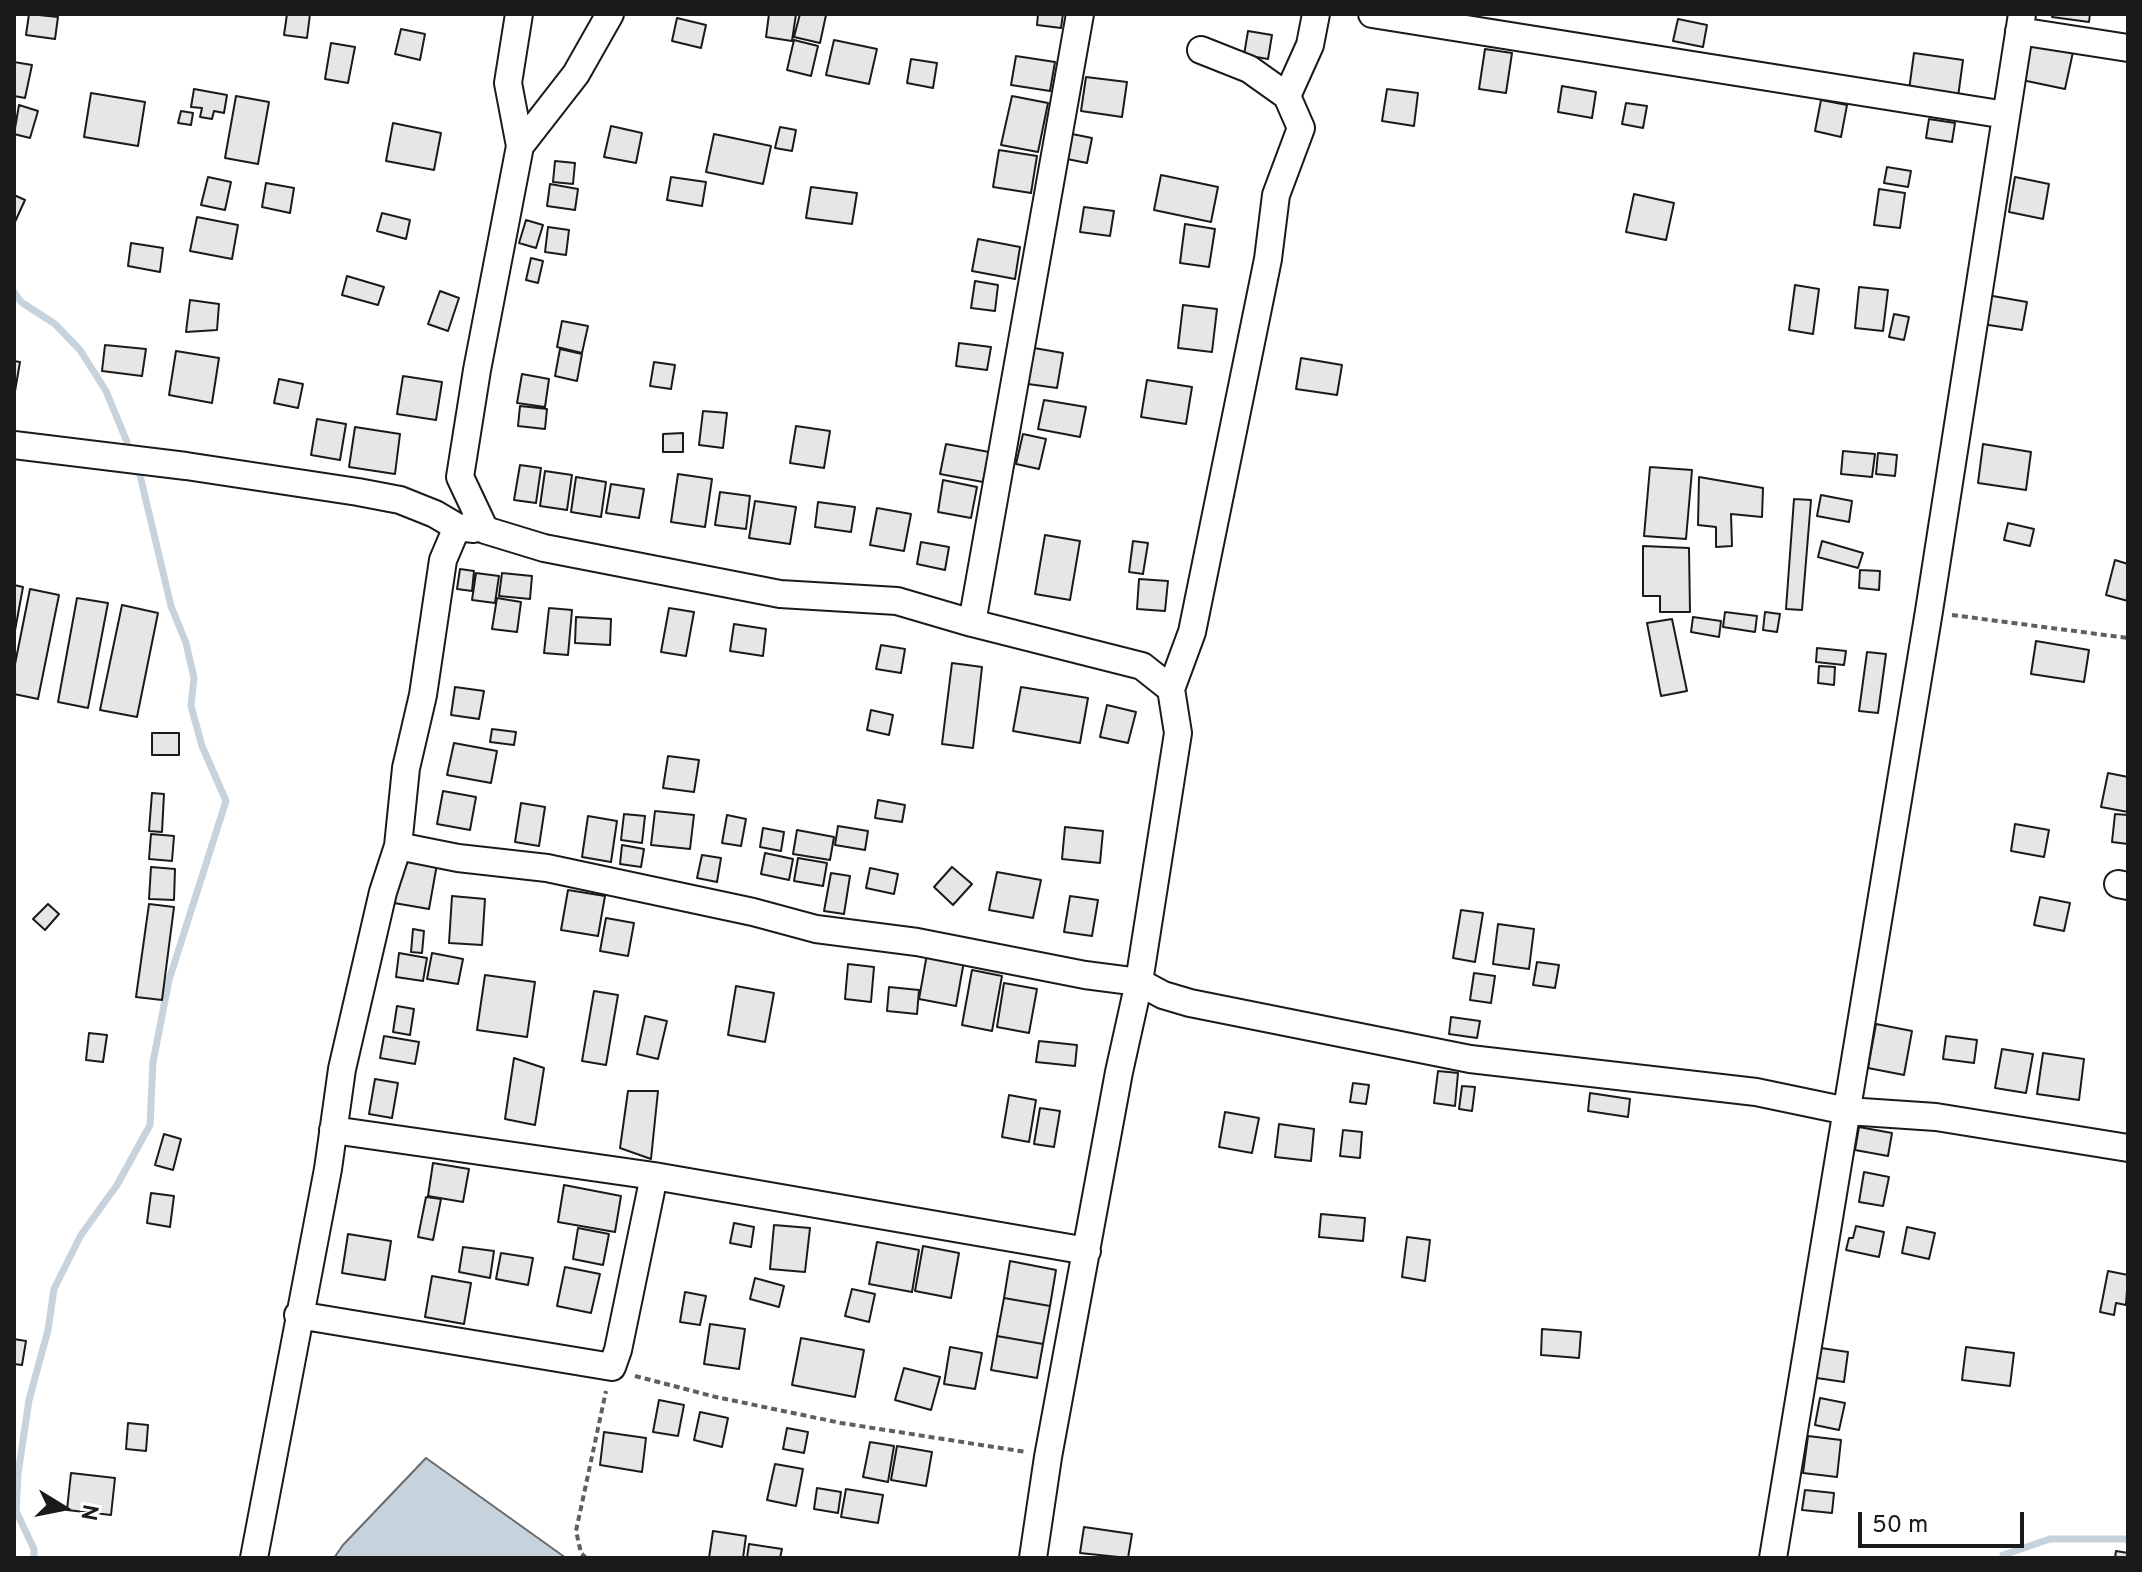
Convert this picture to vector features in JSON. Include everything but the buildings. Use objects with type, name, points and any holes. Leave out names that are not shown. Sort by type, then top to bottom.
[{"type":"street","points":[[485,530],[460,477],[520,146],[508,83],[519,14]]},
{"type":"street","points":[[520,146],[576,74],[610,14]]},
{"type":"street","points":[[972,623],[1080,14]]},
{"type":"street","points":[[1287,96],[1310,45],[1316,14]]},
{"type":"street","points":[[1372,14],[2006,115]]},
{"type":"street","points":[[1773,1558],[1929,611],[2020,23],[2128,48]]},
{"type":"street","points":[[1033,1558],[1048,1457],[1119,1072],[1139,982],[1178,733],[1171,689],[1192,632],[1268,259],[1276,195],[1301,128],[1287,96],[1249,69],[1201,50]]},
{"type":"street","points":[[14,445],[186,466],[358,492],[400,500],[457,527],[485,530],[544,548],[780,594],[897,601],[1142,666],[1171,689]]},
{"type":"street","points":[[254,1558],[342,1069],[383,892],[398,846],[406,768],[423,695],[443,560],[457,527]]},
{"type":"street","points":[[398,846],[458,858],[547,868],[753,912],[816,929],[917,942],[1085,975],[1139,982],[1163,995],[1190,1003],[1470,1059],[1756,1092],[1847,1111],[1936,1117],[2128,1148]]},
{"type":"street","points":[[333,1130],[654,1176],[1087,1251]]},
{"type":"street","points":[[298,1315],[612,1367],[654,1176]]},
{"type":"path","points":[[1929,611],[2128,638]]},
{"type":"path","points":[[586,1558],[581,1553],[576,1531],[612,1367],[644,1379],[716,1397],[841,1423],[1011,1448],[1048,1457]]},
{"type":"shaded area","points":[[426,1458],[566,1558],[334,1558]]},
{"type":"waterway","points":[[14,292],[21,302],[55,324],[80,350],[106,391],[129,447]]},
{"type":"waterway","points":[[34,1558],[34,1549],[16,1511],[18,1474],[29,1400],[48,1330],[54,1289],[81,1235],[117,1185],[150,1125],[153,1062],[169,980],[226,801],[202,746],[191,706],[194,678],[186,643],[171,606],[139,471]]},
{"type":"waterway","points":[[2003,1555],[2050,1539],[2128,1539]]}]
